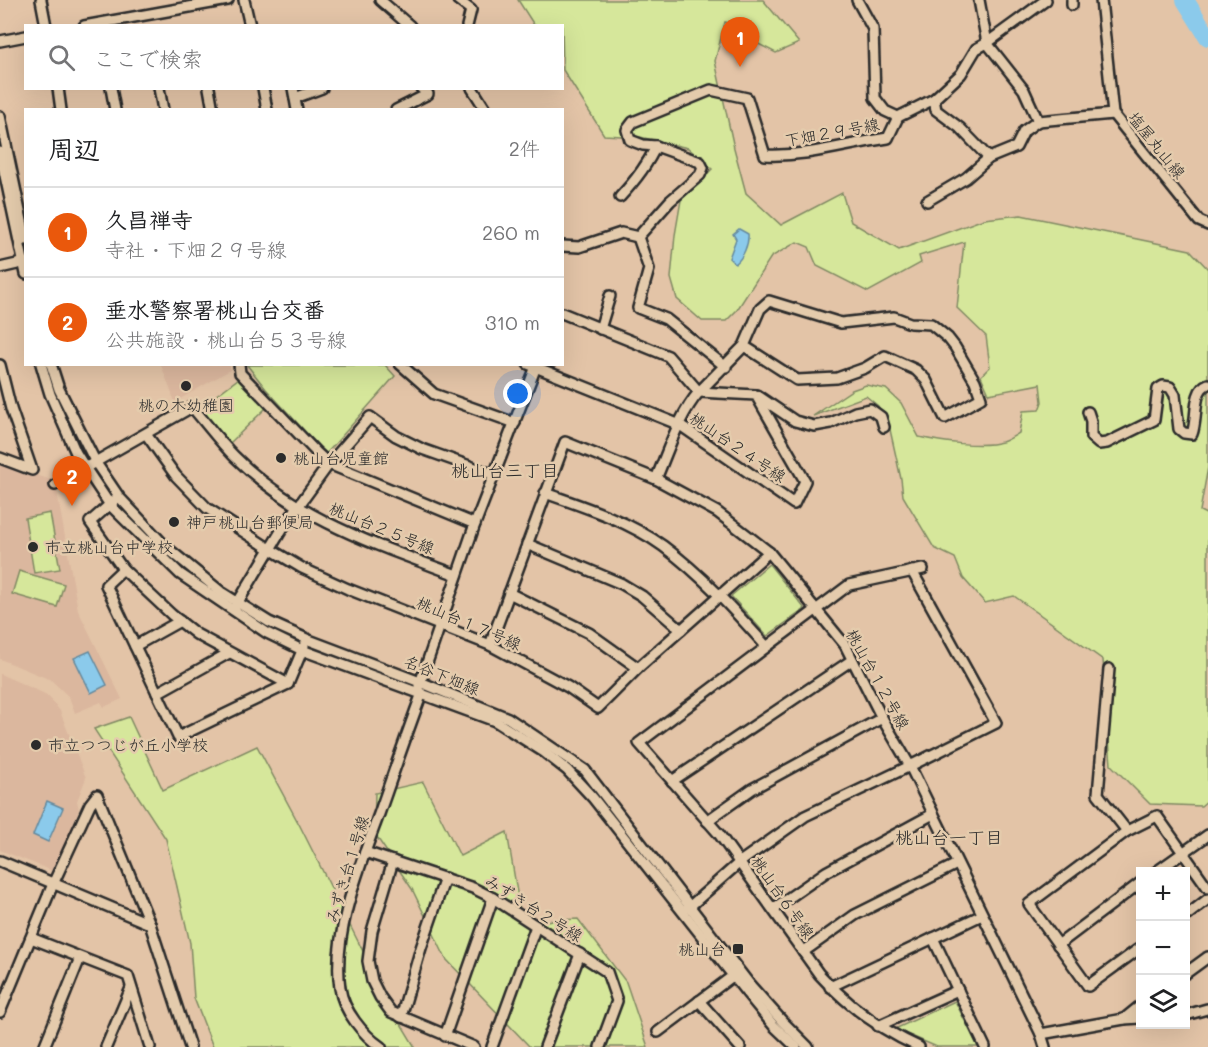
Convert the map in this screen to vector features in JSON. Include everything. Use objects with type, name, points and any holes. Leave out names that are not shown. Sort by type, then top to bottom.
[{"type":"street","points":[[41,0],[46,24]]},
{"type":"street","points":[[95,24],[228,0]]},
{"type":"street","points":[[244,0],[250,24]]},
{"type":"street","points":[[380,0],[408,24]]},
{"type":"street","points":[[458,0],[471,10],[468,24]]},
{"type":"street","points":[[857,0],[873,29],[875,98],[885,111],[898,117]]},
{"type":"street","points":[[978,0],[987,43],[1024,90],[1038,121]]},
{"type":"street","name":"下畑２９号線","points":[[638,237],[670,201],[700,176],[703,168],[700,162],[630,140],[627,130],[633,122],[711,90],[747,98],[765,155],[787,156],[813,153],[856,142],[888,138],[898,117],[934,99],[961,74],[976,49],[1046,0]]},
{"type":"street","name":"塩屋丸山線","points":[[1101,0],[1113,114],[1199,221],[1208,225]]},
{"type":"street","points":[[0,41],[24,36]]},
{"type":"street","points":[[58,90],[62,108]]},
{"type":"street","points":[[111,90],[115,108]]},
{"type":"street","points":[[159,90],[163,108]]},
{"type":"street","points":[[209,90],[213,108]]},
{"type":"street","points":[[263,90],[267,108]]},
{"type":"street","points":[[297,108],[294,93],[311,90]]},
{"type":"street","points":[[399,108],[427,90]]},
{"type":"street","points":[[473,90],[485,108]]},
{"type":"street","points":[[934,99],[936,110],[960,128],[989,158]]},
{"type":"street","points":[[927,201],[966,178],[989,158],[1016,147],[1024,131],[1038,121],[1113,114]]},
{"type":"street","points":[[0,116],[6,176],[24,234]]},
{"type":"street","points":[[620,197],[639,174],[656,147]]},
{"type":"street","points":[[0,152],[24,257]]},
{"type":"street","points":[[564,246],[579,248],[621,233],[638,237],[649,269],[638,308],[666,319],[726,366]]},
{"type":"street","points":[[0,268],[24,262]]},
{"type":"street","points":[[600,329],[610,296]]},
{"type":"street","points":[[656,479],[693,399],[744,346],[760,309],[769,301],[841,323],[894,317],[910,323],[931,324],[955,347],[975,381],[981,398],[945,418],[926,380],[916,370],[885,356],[865,368],[837,378],[797,380],[744,346]]},
{"type":"street","points":[[564,314],[668,356],[699,392]]},
{"type":"street","points":[[0,365],[11,409],[32,470],[0,458]]},
{"type":"street","name":"名谷下畑線","points":[[47,366],[96,463],[119,497],[166,547],[221,592],[235,607],[267,633],[302,650],[420,689]]},
{"type":"street","name":"名谷下畑線","points":[[47,366],[50,394],[76,453],[86,469],[110,505],[180,574],[235,607],[495,722],[535,746],[567,770],[687,909],[737,972],[774,1026],[796,1047]]},
{"type":"street","points":[[239,366],[240,373],[329,464],[476,524]]},
{"type":"street","points":[[402,366],[434,394],[515,423]]},
{"type":"street","points":[[408,373],[414,366]]},
{"type":"street","name":"桃山台２４号線","points":[[534,366],[680,425],[794,504],[805,482],[756,395],[699,392]]},
{"type":"street","name":"みずき台１号線","points":[[381,1047],[370,1039],[353,1018],[340,990],[339,953],[348,906],[439,626],[534,366]]},
{"type":"street","points":[[1088,412],[1091,421],[1091,437],[1099,444],[1107,443],[1154,420],[1158,389],[1163,386],[1170,387],[1175,395],[1179,429],[1184,433],[1192,434],[1195,426],[1198,393],[1208,384]]},
{"type":"street","points":[[756,395],[795,421],[814,426],[831,423],[855,412],[870,409],[881,417],[884,428]]},
{"type":"street","name":"桃山台２５号線","points":[[146,434],[192,407],[233,455],[261,480],[298,506],[331,526],[358,538],[458,575]]},
{"type":"street","points":[[235,607],[298,506],[329,464],[370,417],[396,436],[422,449],[495,475]]},
{"type":"street","points":[[55,485],[146,434]]},
{"type":"street","name":"桃山台１７号線","points":[[146,434],[177,476],[207,508],[270,549],[302,568],[348,590],[490,645],[568,687],[598,708],[638,668],[769,552]]},
{"type":"street","name":"桃山台１２号線","points":[[545,493],[565,442],[656,479],[717,512],[769,552],[845,645],[882,718],[910,766],[1041,1034],[1045,1047]]},
{"type":"street","points":[[490,645],[545,493],[599,512],[662,546],[721,595],[766,646],[849,585],[923,569]]},
{"type":"street","points":[[119,497],[90,522],[123,569],[196,634],[288,684]]},
{"type":"street","points":[[527,544],[622,584],[642,596],[681,630]]},
{"type":"street","points":[[123,569],[106,585],[178,737],[288,684],[306,639]]},
{"type":"street","points":[[687,909],[740,862],[805,816],[996,723],[912,571]]},
{"type":"street","points":[[509,593],[589,633],[638,668]]},
{"type":"street","points":[[135,646],[180,621]]},
{"type":"street","name":"桃山台６号線","points":[[766,646],[639,743],[708,821],[830,987],[878,1026],[919,1047]]},
{"type":"street","points":[[157,693],[229,653]]},
{"type":"street","points":[[672,781],[852,660]]},
{"type":"street","points":[[1109,669],[1098,794],[1127,831]]},
{"type":"street","points":[[708,821],[752,789],[882,718]]},
{"type":"street","points":[[0,1012],[53,884],[90,804],[97,795],[150,924],[190,1047]]},
{"type":"street","points":[[773,909],[826,872],[933,814]]},
{"type":"street","points":[[1136,951],[1088,986],[1029,904],[1127,831],[1157,816],[1208,888]]},
{"type":"street","points":[[1162,867],[1208,835]]},
{"type":"street","name":"みずき台２号線","points":[[365,852],[473,888],[493,898],[608,972],[617,1001],[600,1047]]},
{"type":"street","points":[[393,861],[372,931],[368,961],[372,981],[391,1012],[474,1047]]},
{"type":"street","points":[[0,874],[2,862],[150,924]]},
{"type":"street","points":[[803,952],[855,915],[957,864]]},
{"type":"street","points":[[401,1017],[445,878]]},
{"type":"street","points":[[1058,945],[1136,886]]},
{"type":"street","points":[[445,1035],[493,898]]},
{"type":"street","points":[[1190,912],[1208,899]]},
{"type":"street","points":[[830,987],[982,915]]},
{"type":"street","points":[[492,1047],[536,926]]},
{"type":"street","points":[[31,938],[128,976],[150,1047]]},
{"type":"street","points":[[933,938],[985,1047]]},
{"type":"street","points":[[545,1047],[580,954]]},
{"type":"street","points":[[1190,970],[1208,957]]},
{"type":"street","points":[[44,1047],[80,958]]},
{"type":"street","points":[[658,1032],[737,972]]},
{"type":"street","name":"名谷下畑線","points":[[737,972],[808,1047]]},
{"type":"street","points":[[106,1047],[131,988]]},
{"type":"street","points":[[878,1026],[958,990]]},
{"type":"street","points":[[699,1001],[740,1047]]},
{"type":"street","points":[[1124,1018],[1136,1009]]},
{"type":"street","points":[[1190,1014],[1207,1009]]},
{"type":"street","points":[[1041,1034],[1124,1018],[1136,1018]]},
{"type":"shaded area","name":"桃の木幼稚園","points":[[161,366],[230,366],[230,370],[175,402]]},
{"type":"shaded area","name":"市立桃山台中学校","points":[[0,464],[55,481],[78,610],[122,699],[104,707],[101,702],[75,713],[69,697],[51,680],[0,659]]},
{"type":"shaded area","name":"市立つつじが丘小学校","points":[[0,674],[43,693],[51,699],[60,711],[86,778],[77,801],[79,809],[53,871],[0,850]]},
{"type":"green space","points":[[518,0],[763,0],[799,43],[776,53],[741,35],[742,26],[725,22],[715,61],[746,193],[781,225],[842,193],[851,222],[899,250],[984,219],[1021,215],[1190,250],[1208,269],[1208,467],[1200,511],[1208,515],[1208,800],[1201,806],[1150,804],[1111,765],[1103,660],[1014,596],[985,603],[963,578],[955,558],[934,548],[903,496],[889,425],[878,406],[866,396],[813,416],[852,390],[866,385],[886,389],[901,403],[919,437],[949,442],[993,444],[1019,433],[1023,411],[1039,410],[1042,402],[1040,384],[989,394],[981,376],[990,367],[986,336],[957,308],[964,242],[919,256],[921,263],[868,292],[817,266],[809,247],[797,242],[771,257],[737,310],[726,321],[702,321],[677,299],[671,278],[681,200],[712,169],[688,148],[640,137],[604,135],[564,72],[564,24],[533,24]]},
{"type":"green space","points":[[248,366],[386,366],[395,376],[326,454]]},
{"type":"green space","points":[[238,379],[267,407],[228,445],[198,409]]},
{"type":"green space","points":[[50,513],[60,569],[34,573],[25,518]]},
{"type":"green space","points":[[769,564],[805,609],[767,636],[731,596]]},
{"type":"green space","points":[[19,571],[64,584],[57,607],[12,594]]},
{"type":"green space","points":[[129,717],[163,790],[257,746],[392,1009],[415,1047],[213,1047],[194,998],[190,943],[166,839],[94,729]]},
{"type":"green space","points":[[423,782],[460,856],[507,832],[522,922],[578,919],[626,982],[648,1047],[530,1047],[446,959],[412,889],[374,833],[375,793]]},
{"type":"green space","points":[[955,1001],[978,1047],[937,1047],[895,1029]]},
{"type":"water","points":[[739,229],[748,234],[748,238],[743,255],[735,264],[729,258],[736,239],[733,234]]},
{"type":"water","points":[[90,651],[107,685],[91,693],[74,658]]},
{"type":"water","points":[[47,801],[63,808],[48,842],[33,835]]},
{"type":"waterway","points":[[1185,0],[1208,37]]},
{"type":"place","name":"久昌禅寺","points":[[740,67]]},
{"type":"place","name":"桃の木幼稚園","points":[[186,386]]},
{"type":"place","name":"桃山台児童館","points":[[281,458]]},
{"type":"place","name":"垂水警察署桃山台交番","points":[[72,506]]},
{"type":"place","name":"神戸桃山台郵便局","points":[[174,522]]},
{"type":"place","name":"市立桃山台中学校","points":[[33,547]]},
{"type":"place","name":"市立つつじが丘小学校","points":[[36,745]]},
{"type":"place","name":"桃山台","points":[[738,949]]},
{"type":"district","name":"桃山台三丁目","points":[[505,471]]},
{"type":"district","name":"桃山台一丁目","points":[[949,838]]}]
